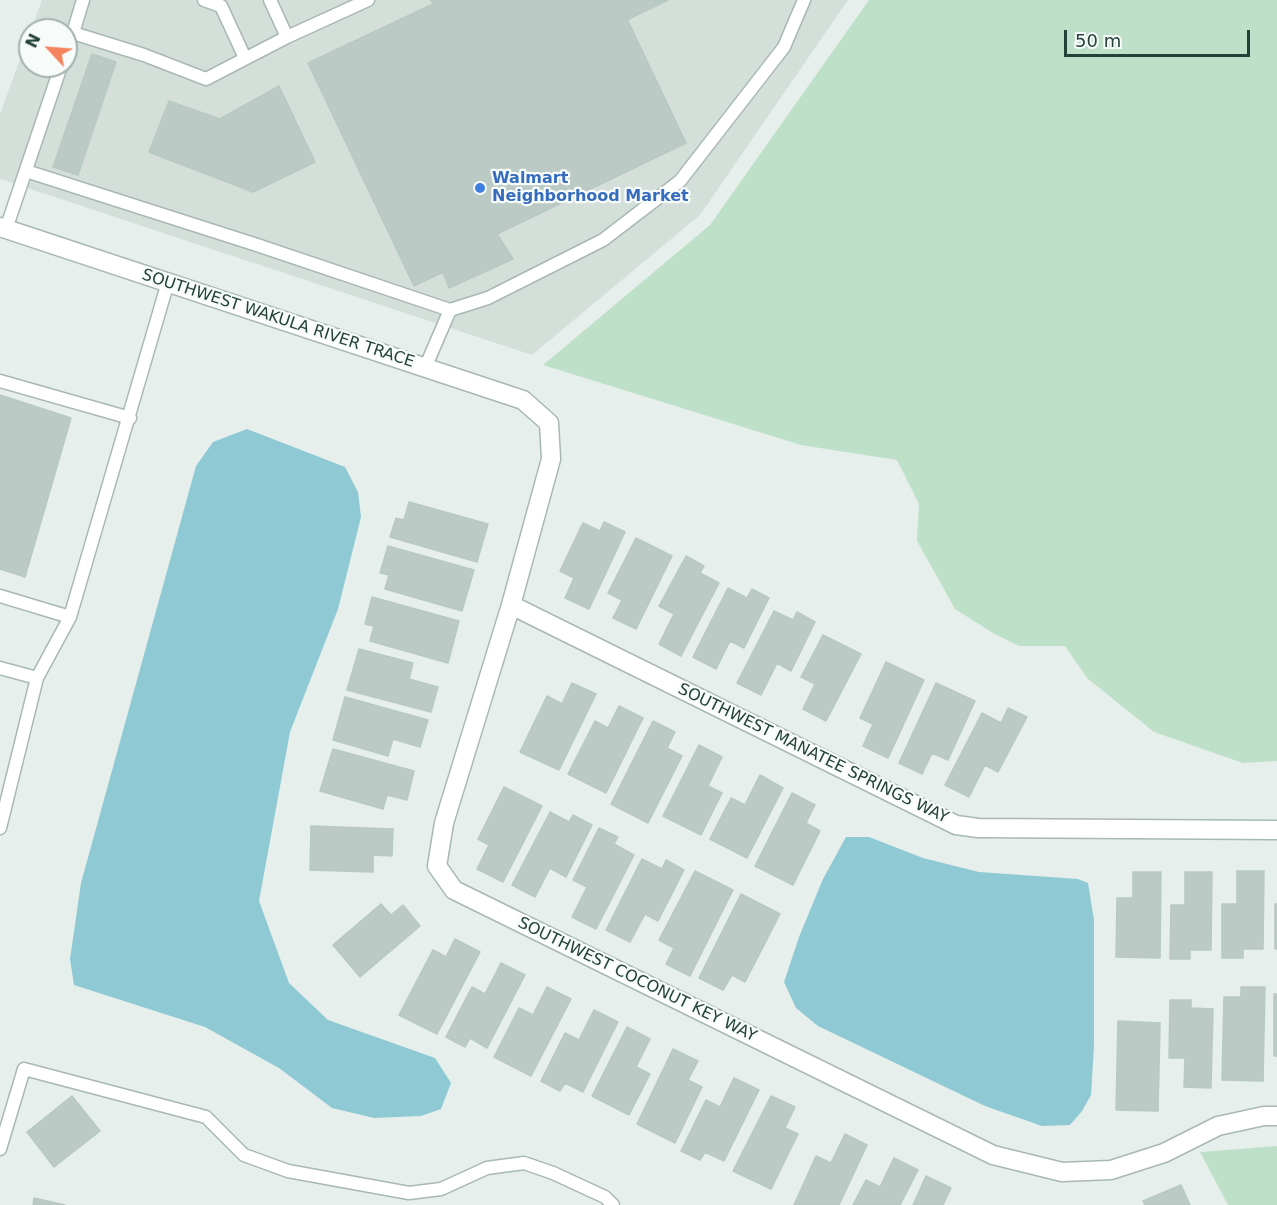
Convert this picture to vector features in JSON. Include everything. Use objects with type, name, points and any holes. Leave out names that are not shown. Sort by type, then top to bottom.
[{"type":"street","name":"SOUTHWEST WAKULA RIVER TRACE","points":[[3,228],[523,399],[549,423]]},
{"type":"street","name":"SOUTHWEST COCONUT KEY WAY","points":[[549,423],[551,459],[511,605],[444,823],[437,866],[454,890],[993,1155],[1062,1172],[1111,1170],[1164,1153],[1218,1126],[1264,1116],[1277,1116]]},
{"type":"street","name":"SOUTHWEST MANATEE SPRINGS WAY","points":[[511,605],[956,825],[978,828],[1277,830]]},
{"type":"lane","points":[[78,18],[83,0]]},
{"type":"lane","points":[[204,0],[221,6],[245,58]]},
{"type":"lane","points":[[270,0],[287,37]]},
{"type":"lane","points":[[78,35],[144,55],[206,79],[287,37],[368,0]]},
{"type":"lane","points":[[26,171],[246,241],[450,310],[488,298],[603,240],[680,181],[784,47],[804,0]]},
{"type":"lane","points":[[3,228],[26,171],[58,78]]},
{"type":"lane","points":[[0,828],[37,678],[70,617],[168,282]]},
{"type":"lane","points":[[425,368],[450,310]]},
{"type":"lane","points":[[0,381],[130,418]]},
{"type":"lane","points":[[0,596],[70,617]]},
{"type":"lane","points":[[0,668],[37,678]]},
{"type":"lane","points":[[0,1149],[24,1068],[206,1117],[244,1155],[288,1171],[409,1193],[441,1189],[487,1168],[524,1163],[553,1173],[605,1197],[613,1205]]},
{"type":"shaded area","points":[[42,0],[848,0],[700,215],[532,355],[0,179],[0,114],[18,65],[18,78],[78,78],[78,18],[35,18]]},
{"type":"green space","points":[[869,0],[1277,0],[1277,761],[1243,763],[1154,732],[1087,678],[1065,646],[1019,646],[955,609],[917,541],[919,504],[897,460],[801,445],[543,365],[710,225]]},
{"type":"green space","points":[[1277,1146],[1277,1205],[1228,1205],[1200,1152]]},
{"type":"water","points":[[247,429],[345,467],[358,492],[361,517],[338,609],[290,732],[259,901],[289,983],[328,1020],[435,1058],[451,1083],[441,1109],[421,1116],[374,1118],[332,1108],[279,1068],[205,1027],[74,985],[70,959],[81,883],[196,466],[213,442]]},
{"type":"water","points":[[846,837],[869,837],[923,858],[979,872],[1078,879],[1088,883],[1094,920],[1094,1046],[1091,1095],[1082,1111],[1070,1125],[1042,1126],[985,1106],[818,1026],[796,1008],[784,982],[799,937],[823,879]]},
{"type":"building","name":"Walmart Neighborhood Market","points":[[431,0],[618,0],[686,143],[497,234],[513,259],[449,288],[443,272],[414,286],[308,63],[433,4]]},
{"type":"building","points":[[618,0],[668,0],[627,20]]},
{"type":"building","points":[[92,54],[116,62],[78,175],[53,167]]},
{"type":"building","points":[[279,86],[315,162],[253,192],[149,152],[169,101],[220,119]]},
{"type":"building","points":[[0,395],[71,418],[25,577],[0,569]]},
{"type":"building","points":[[409,502],[488,524],[477,562],[390,537],[396,518],[404,520]]},
{"type":"building","points":[[604,522],[625,532],[589,609],[565,598],[574,578],[560,571],[583,523],[600,531]]},
{"type":"building","points":[[636,538],[672,556],[636,629],[613,618],[622,600],[608,593]]},
{"type":"building","points":[[388,546],[474,570],[462,611],[385,589],[389,575],[380,573]]},
{"type":"building","points":[[686,556],[704,566],[700,573],[719,583],[681,656],[659,644],[674,614],[659,606]]},
{"type":"building","points":[[728,588],[747,598],[752,589],[769,598],[744,648],[730,641],[716,669],[693,657]]},
{"type":"building","points":[[372,597],[459,621],[448,663],[370,641],[374,626],[365,624]]},
{"type":"building","points":[[774,611],[793,620],[797,612],[815,622],[791,671],[777,663],[761,695],[737,683]]},
{"type":"building","points":[[823,635],[861,654],[826,721],[803,709],[815,684],[801,677]]},
{"type":"building","points":[[359,649],[413,663],[409,679],[438,687],[431,712],[347,690]]},
{"type":"building","points":[[886,662],[924,680],[888,758],[863,746],[873,724],[860,718]]},
{"type":"building","points":[[572,683],[596,694],[559,770],[520,752],[547,696],[562,704]]},
{"type":"building","points":[[936,683],[975,701],[948,760],[932,753],[922,774],[899,763]]},
{"type":"building","points":[[345,697],[428,720],[420,747],[393,739],[388,756],[333,740]]},
{"type":"building","points":[[619,706],[643,718],[606,793],[568,774],[595,721],[608,728]]},
{"type":"building","points":[[1008,708],[1027,717],[998,772],[985,765],[969,797],[945,785],[982,713],[1001,723]]},
{"type":"building","points":[[653,721],[675,732],[667,748],[682,756],[648,823],[611,804]]},
{"type":"building","points":[[699,745],[722,757],[708,786],[722,793],[701,835],[663,816]]},
{"type":"building","points":[[333,749],[414,771],[407,800],[387,795],[383,809],[320,791]]},
{"type":"building","points":[[760,775],[783,788],[747,858],[710,839],[731,798],[745,805]]},
{"type":"building","points":[[504,787],[542,806],[503,882],[477,869],[489,845],[478,839]]},
{"type":"building","points":[[792,793],[815,805],[806,823],[820,831],[793,885],[755,866]]},
{"type":"building","points":[[550,812],[569,822],[573,815],[592,825],[566,877],[550,868],[535,897],[512,885]]},
{"type":"building","points":[[311,826],[393,829],[392,856],[373,855],[373,872],[310,870]]},
{"type":"building","points":[[599,828],[618,837],[614,844],[634,855],[596,929],[572,917],[587,887],[573,880]]},
{"type":"building","points":[[642,859],[662,869],[666,860],[684,870],[658,921],[645,914],[630,942],[606,930]]},
{"type":"building","points":[[695,871],[733,890],[690,976],[666,964],[674,948],[659,940]]},
{"type":"building","points":[[1237,871],[1264,871],[1263,949],[1243,949],[1243,958],[1222,958],[1222,904],[1237,904]]},
{"type":"building","points":[[1133,872],[1161,872],[1160,958],[1116,957],[1117,898],[1133,898]]},
{"type":"building","points":[[1185,872],[1212,872],[1211,950],[1190,950],[1190,959],[1170,959],[1171,905],[1185,905]]},
{"type":"building","points":[[741,894],[780,914],[745,982],[732,975],[723,990],[699,978]]},
{"type":"building","points":[[381,904],[391,915],[403,905],[420,926],[360,977],[333,945]]},
{"type":"building","points":[[1275,904],[1277,904],[1277,949],[1275,949]]},
{"type":"building","points":[[455,939],[480,952],[437,1034],[399,1015],[433,950],[446,957]]},
{"type":"building","points":[[501,963],[525,975],[487,1048],[470,1038],[465,1047],[446,1037],[472,987],[485,994]]},
{"type":"building","points":[[547,987],[571,999],[531,1076],[494,1057],[519,1008],[533,1015]]},
{"type":"building","points":[[1241,987],[1265,987],[1263,1081],[1222,1080],[1224,997],[1241,997]]},
{"type":"building","points":[[1274,994],[1277,994],[1277,1056],[1274,1056]]},
{"type":"building","points":[[1170,1000],[1191,1000],[1191,1008],[1213,1009],[1211,1088],[1184,1087],[1185,1058],[1169,1058]]},
{"type":"building","points":[[594,1010],[618,1022],[583,1092],[565,1083],[560,1091],[541,1081],[565,1033],[579,1040]]},
{"type":"building","points":[[1118,1021],[1160,1023],[1158,1111],[1116,1110]]},
{"type":"building","points":[[627,1027],[650,1039],[636,1067],[650,1074],[629,1115],[592,1096]]},
{"type":"building","points":[[673,1049],[698,1061],[688,1080],[702,1087],[675,1143],[637,1124]]},
{"type":"building","points":[[734,1078],[759,1090],[724,1161],[705,1152],[700,1160],[681,1151],[706,1100],[720,1107]]},
{"type":"building","points":[[72,1096],[100,1131],[54,1167],[27,1132]]},
{"type":"building","points":[[771,1096],[795,1107],[785,1128],[798,1134],[771,1189],[733,1171]]},
{"type":"building","points":[[845,1134],[867,1145],[839,1205],[794,1205],[816,1156],[831,1163]]},
{"type":"building","points":[[894,1158],[918,1170],[900,1205],[853,1205],[866,1180],[880,1187]]},
{"type":"building","points":[[926,1176],[951,1188],[943,1205],[913,1205]]},
{"type":"building","points":[[1181,1185],[1190,1205],[1145,1205],[1143,1201]]},
{"type":"building","points":[[34,1198],[65,1205],[33,1205]]},
{"type":"place","name":"Walmart Neighborhood Market","points":[[480,188]]}]
